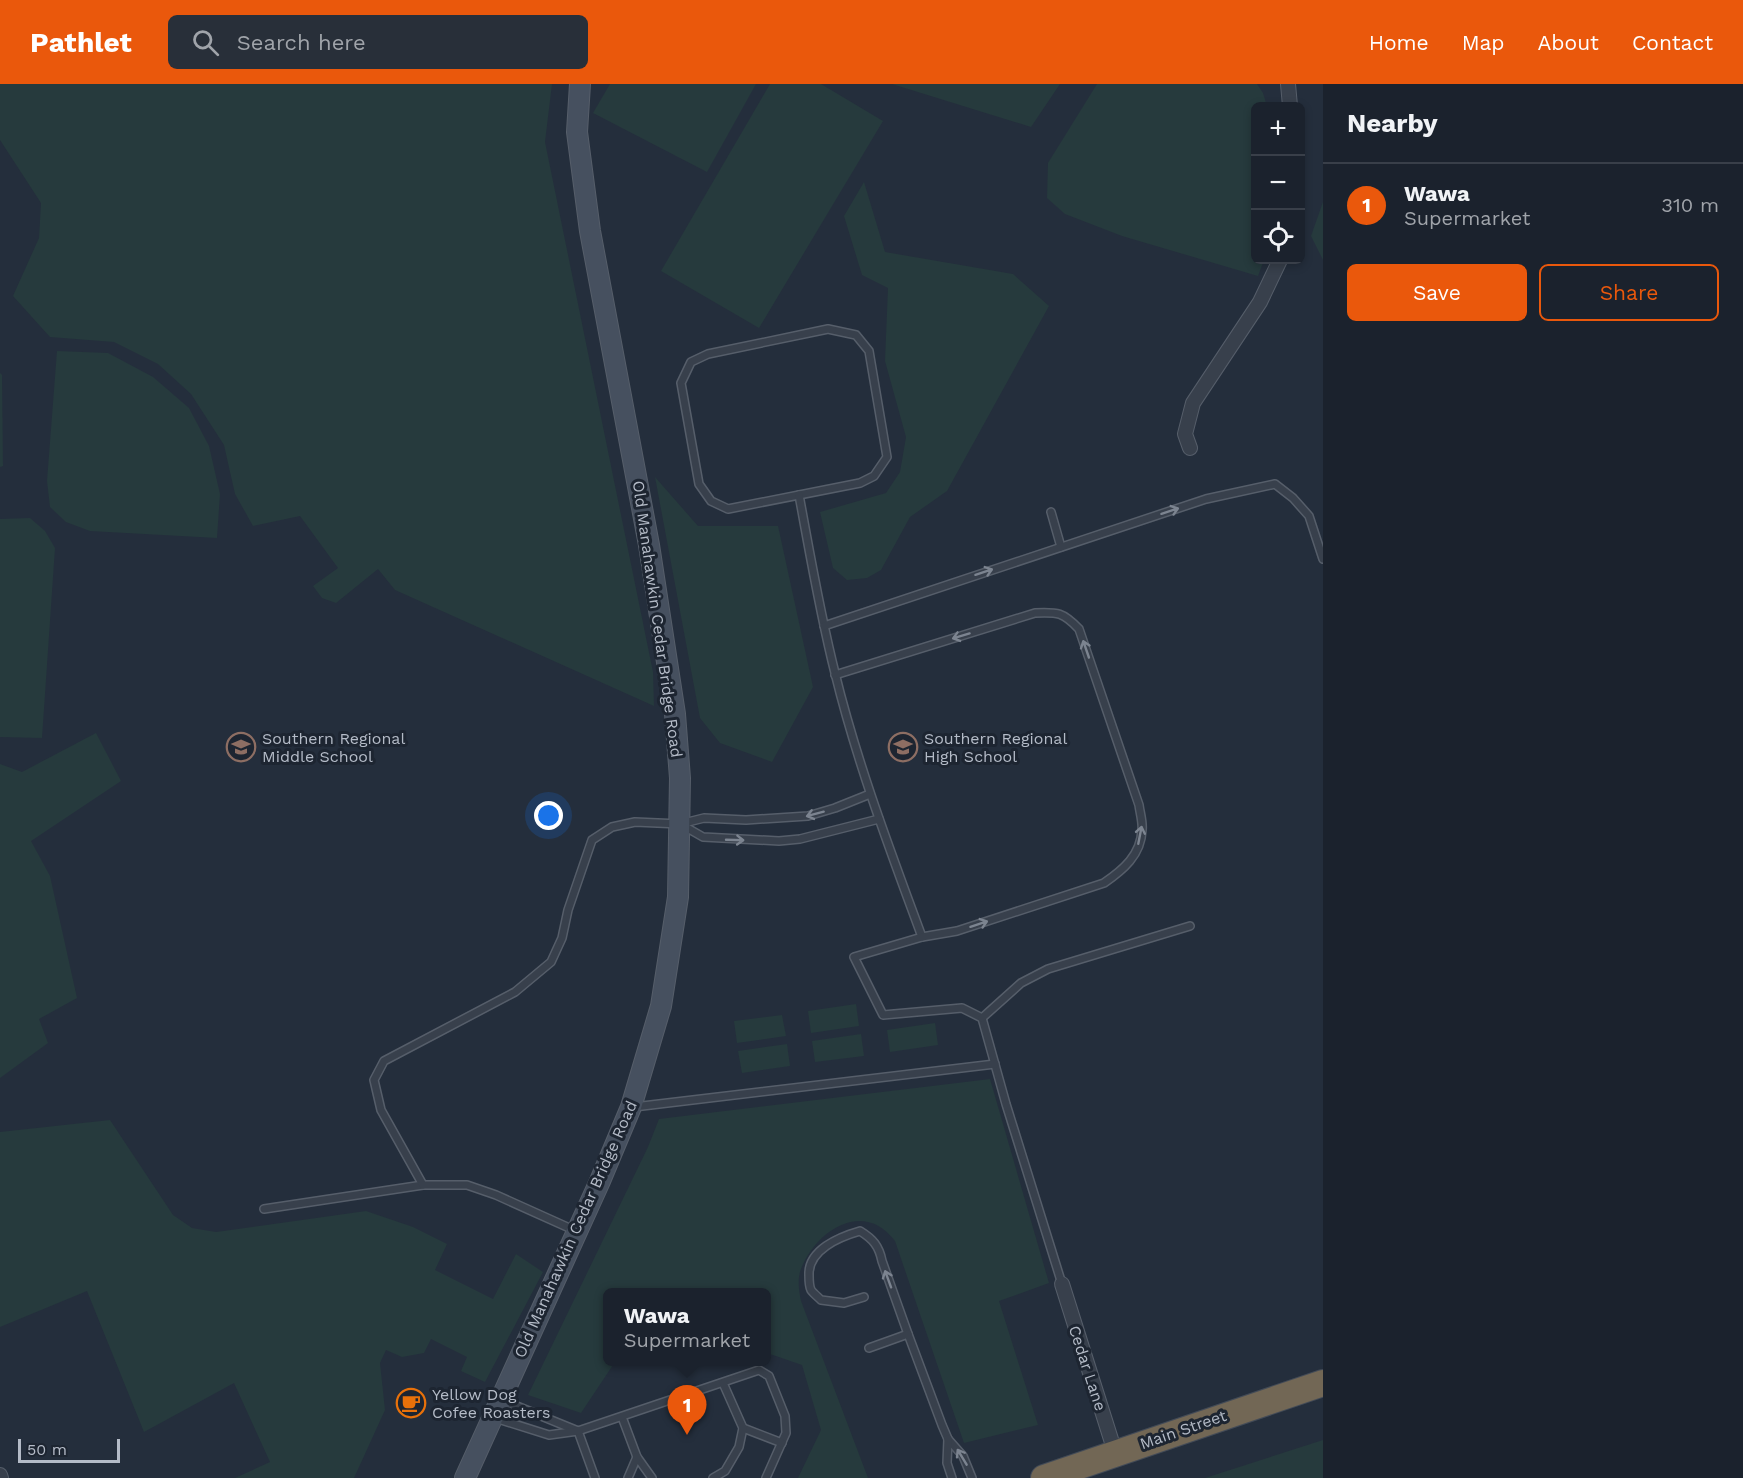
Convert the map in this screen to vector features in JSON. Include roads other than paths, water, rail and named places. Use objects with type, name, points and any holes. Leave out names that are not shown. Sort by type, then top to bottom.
[{"type":"highway","name":"Main Street","points":[[1044,1478],[1323,1383]]},
{"type":"street","name":"Old Manahawkin Cedar Bridge Road","points":[[465,1478],[631,1107],[661,1006],[678,897],[680,778],[673,702],[646,526],[590,231],[577,132],[580,84]]},
{"type":"street","points":[[1287,84],[1289,102]]},
{"type":"street","points":[[1190,448],[1185,434],[1193,403],[1260,302],[1278,264]]},
{"type":"street","name":"Cedar Lane","points":[[1062,1284],[1115,1452]]},
{"type":"lane","points":[[828,329],[856,335],[869,351],[887,457],[874,476],[860,483],[799,495],[728,509],[711,501],[699,484],[681,383],[691,362],[708,354],[828,329]]},
{"type":"lane","points":[[824,626],[1190,504],[1275,484],[1293,498],[1309,516],[1323,560]]},
{"type":"lane","points":[[799,495],[835,675],[870,794],[922,937]]},
{"type":"lane","points":[[1051,512],[1061,547]]},
{"type":"lane","points":[[835,675],[1035,613],[1058,612],[1080,629],[1139,805],[1143,830],[1134,856],[1121,872],[1104,884],[957,932],[922,937],[854,957],[883,1015],[962,1008],[982,1018],[1062,1284]]},
{"type":"lane","points":[[423,1185],[381,1110],[374,1080],[384,1061],[515,992],[552,962],[562,938],[568,910],[591,840],[612,827],[635,822],[680,824],[704,818],[746,820],[808,816],[870,794]]},
{"type":"lane","points":[[680,824],[703,837],[779,841],[809,838],[879,819]]},
{"type":"lane","points":[[982,1018],[1021,983],[1048,969],[1190,926]]},
{"type":"lane","points":[[631,1107],[995,1064]]},
{"type":"lane","points":[[264,1209],[423,1185],[467,1185],[496,1195],[576,1231]]},
{"type":"lane","points":[[864,1297],[844,1303],[821,1300],[811,1290],[809,1283],[809,1270],[819,1252],[841,1237],[860,1231],[870,1237],[880,1251],[908,1334],[948,1438],[963,1456],[972,1478]]},
{"type":"lane","points":[[869,1348],[908,1334]]},
{"type":"lane","points":[[496,1408],[549,1435],[578,1431],[759,1370],[769,1376],[785,1416],[786,1433],[766,1478]]},
{"type":"lane","points":[[713,1478],[725,1471],[739,1447],[743,1428],[723,1383]]},
{"type":"lane","points":[[496,1408],[578,1431]]},
{"type":"lane","points":[[622,1417],[637,1457],[652,1478]]},
{"type":"lane","points":[[743,1428],[782,1443]]},
{"type":"lane","points":[[578,1431],[595,1478]]},
{"type":"lane","points":[[948,1438],[947,1463],[952,1478]]},
{"type":"lane","points":[[628,1478],[637,1457]]},
{"type":"place","name":"Southern Regional Middle School","points":[[241,747]]},
{"type":"place","name":"Southern Regional High School","points":[[903,747]]},
{"type":"place","name":"Yellow Dog Cofee Roasters","points":[[411,1403]]},
{"type":"place","name":"Wawa","points":[[687,1435]]}]
